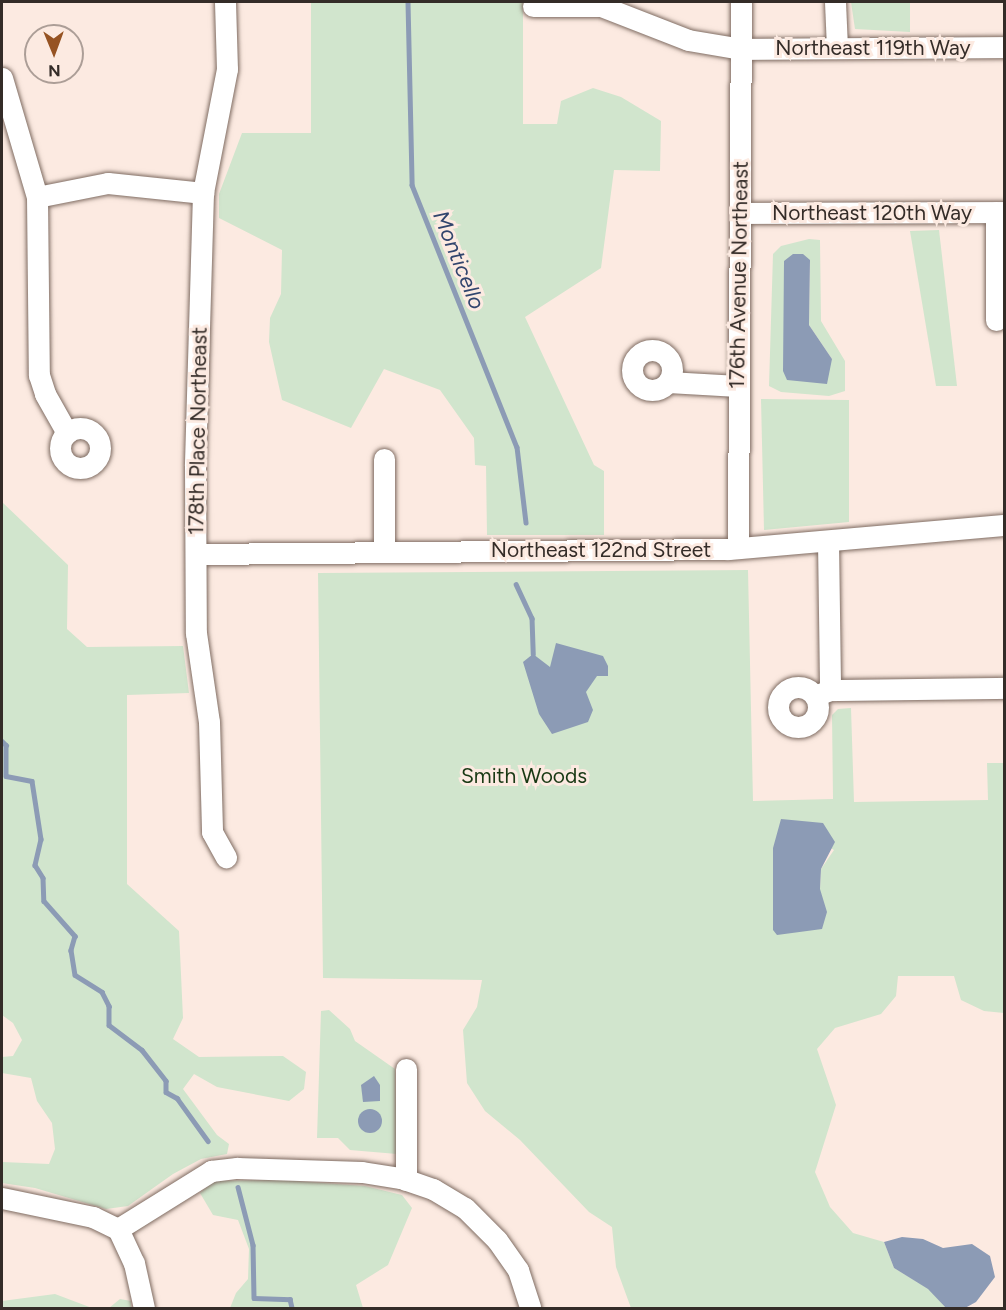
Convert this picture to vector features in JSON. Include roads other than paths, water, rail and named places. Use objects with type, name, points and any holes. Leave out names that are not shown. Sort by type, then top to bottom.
[{"type":"street","name":"178th Place Northeast","points":[[225,2],[227,69],[203,192],[196,633],[209,722],[212,832],[226,857]]},
{"type":"street","name":"176th Avenue Northeast","points":[[738,548],[741,2]]},
{"type":"street","points":[[835,2],[837,48]]},
{"type":"street","name":"Northeast 119th Way","points":[[533,6],[601,6],[688,40],[742,49],[1005,47]]},
{"type":"street","points":[[2,78],[37,197],[39,375],[45,394],[67,433]]},
{"type":"street","points":[[37,197],[108,183],[203,192]]},
{"type":"street","points":[[996,320],[1000,212]]},
{"type":"street","name":"Northeast 120th Way","points":[[740,213],[1000,212]]},
{"type":"street","points":[[668,382],[738,386]]},
{"type":"street","points":[[384,459],[384,552]]},
{"type":"street","name":"Northeast 122nd Street","points":[[196,554],[738,548],[1005,525]]},
{"type":"street","points":[[828,541],[823,693],[1005,688]]},
{"type":"street","points":[[406,1069],[406,1180]]},
{"type":"street","points":[[118,1229],[211,1171],[237,1168],[362,1172],[406,1180],[465,1208],[497,1240],[518,1270],[530,1308]]},
{"type":"street","points":[[2,1197],[93,1217],[118,1229],[134,1263],[144,1308]]},
{"type":"water","points":[[793,254],[803,254],[810,260],[809,325],[832,359],[827,384],[787,380],[783,371],[784,261]]},
{"type":"water","points":[[556,643],[603,656],[608,666],[608,676],[597,676],[586,692],[593,710],[588,722],[552,734],[539,714],[523,662],[533,654],[550,667]]},
{"type":"water","points":[[781,819],[823,823],[835,842],[821,869],[820,889],[827,912],[822,929],[777,935],[773,930],[773,848]]},
{"type":"water","points":[[374,1076],[380,1085],[380,1101],[363,1102],[361,1085]]},
{"type":"water","points":[[370,1109],[378,1113],[382,1121],[378,1129],[370,1133],[362,1129],[358,1121],[362,1113]]},
{"type":"water","points":[[902,1237],[923,1239],[943,1248],[972,1244],[990,1256],[995,1277],[976,1302],[965,1308],[946,1308],[928,1289],[894,1268],[884,1242]]},
{"type":"waterway","name":"Monticello","points":[[408,2],[412,185],[517,447],[526,522]]},
{"type":"waterway","name":"Monticello","points":[[516,584],[532,618],[533,654]]},
{"type":"waterway","points":[[2,741],[6,745],[6,776],[32,781],[41,839],[35,865],[43,878],[44,901],[75,936],[71,950],[75,975],[102,992],[109,1006],[109,1025],[142,1050],[166,1081],[166,1092],[177,1098],[208,1141]]},
{"type":"waterway","points":[[238,1187],[253,1245],[254,1298],[290,1299],[292,1308]]},
{"type":"park label","name":"Smith Woods","points":[[524,776]]}]
